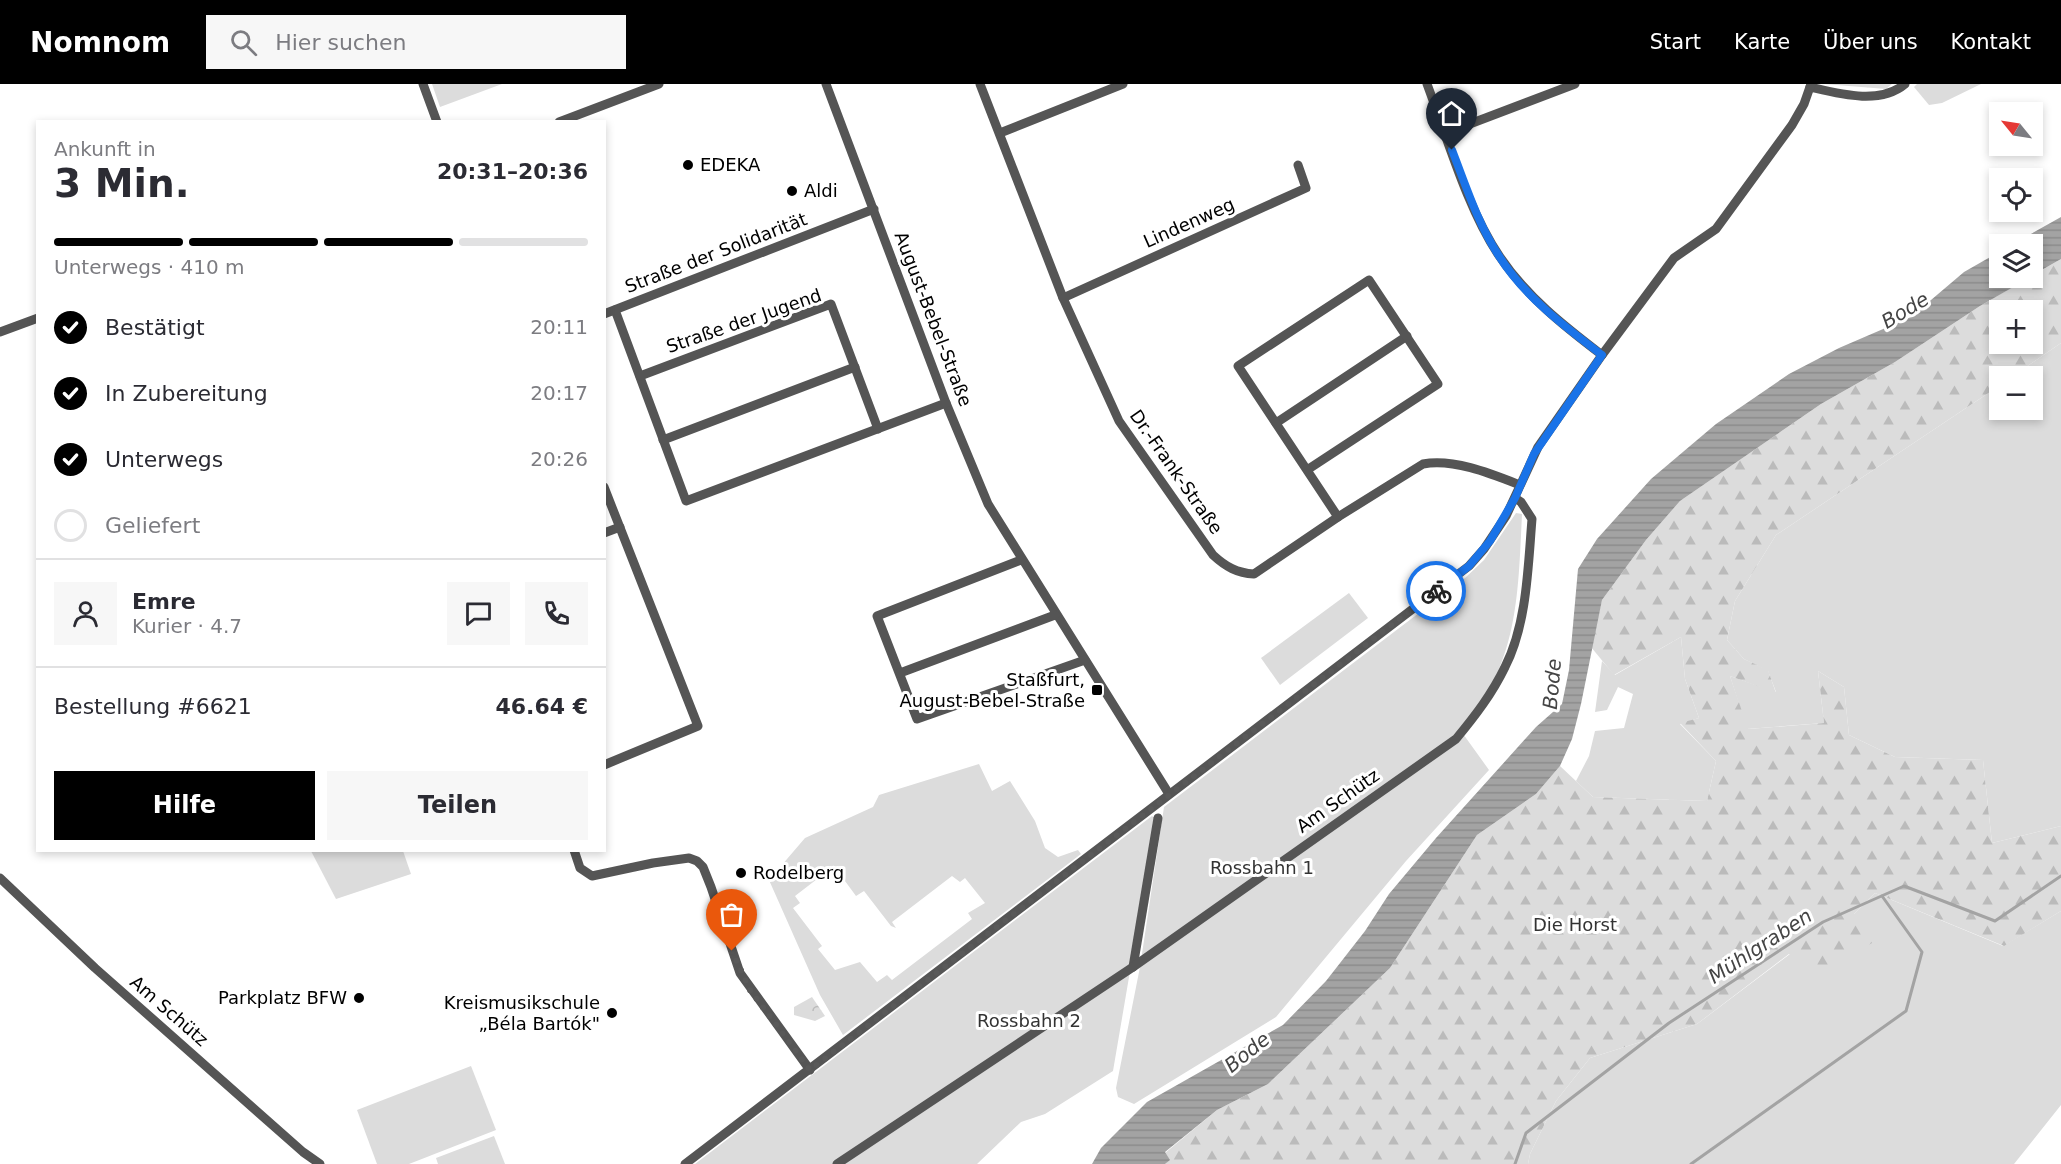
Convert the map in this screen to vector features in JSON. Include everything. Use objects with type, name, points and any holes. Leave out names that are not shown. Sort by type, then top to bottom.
[{"type":"street","points":[[423,84],[436,120]]},
{"type":"street","points":[[564,120],[659,84]]},
{"type":"street","name":"August-Bebel-Straße","points":[[826,84],[946,404],[988,504],[1054,615],[1169,794]]},
{"type":"street","name":"Dr.-Frank-Straße","points":[[980,84],[1063,298],[1119,421],[1222,564],[1242,573],[1254,574],[1415,467],[1434,462],[1451,464],[1520,485]]},
{"type":"street","points":[[999,133],[1123,84]]},
{"type":"street","points":[[1427,84],[1480,220],[1499,256],[1530,295],[1566,328],[1602,355]]},
{"type":"street","points":[[1446,133],[1575,84]]},
{"type":"street","points":[[685,1164],[1469,566],[1490,541],[1515,498],[1538,447],[1602,355],[1674,258],[1716,229],[1792,125],[1804,104],[1810,85],[1880,97],[1894,93],[1905,84]]},
{"type":"street","name":"Lindenweg","points":[[1063,298],[1306,188],[1298,165]]},
{"type":"street","name":"Straße der Solidarität","points":[[606,313],[874,209]]},
{"type":"street","points":[[1307,470],[1438,384],[1370,280],[1239,366],[1276,423],[1307,470],[1338,517]]},
{"type":"street","name":"Straße der Jugend","points":[[640,376],[831,304],[878,429]]},
{"type":"street","points":[[615,310],[686,501],[946,404]]},
{"type":"street","points":[[0,332],[36,319]]},
{"type":"street","points":[[1276,423],[1407,336]]},
{"type":"street","points":[[663,440],[855,367]]},
{"type":"street","points":[[606,492],[698,726],[606,764]]},
{"type":"street","name":"Am Schütz","points":[[837,1164],[1133,967],[1456,739],[1483,707],[1506,666],[1518,630],[1532,519],[1521,502],[1515,498]]},
{"type":"street","points":[[606,532],[620,527]]},
{"type":"street","points":[[1022,560],[877,616],[917,719],[1085,660]]},
{"type":"street","points":[[900,673],[1054,615]]},
{"type":"street","points":[[1133,967],[1158,818]]},
{"type":"street","points":[[575,852],[580,868],[592,876],[653,863],[689,858],[697,861],[703,867],[711,887],[740,973],[810,1070]]},
{"type":"street","name":"Am Schütz","points":[[0,878],[95,969],[303,1152],[320,1164]]},
{"type":"green space","points":[[432,84],[502,84],[440,107]]},
{"type":"green space","points":[[1824,84],[1892,84],[1886,89]]},
{"type":"green space","points":[[1917,84],[1981,84],[1942,103],[1929,105],[1914,87]]},
{"type":"green space","name":"Die Horst","points":[[2061,259],[2061,343],[2028,366],[1989,366],[1989,393],[1776,535],[1735,601],[1727,640],[1744,659],[1768,670],[1776,693],[1730,676],[1748,729],[1824,723],[1818,671],[1844,687],[1849,735],[1895,757],[1983,760],[1992,843],[2061,826],[2061,911],[2004,946],[1875,893],[1854,914],[1872,943],[1824,973],[1789,954],[1697,1024],[1590,1058],[1556,1101],[1530,1154],[1528,1164],[1165,1164],[1169,1160],[1165,1153],[1217,1110],[1268,1084],[1390,968],[1477,835],[1536,794],[1560,766],[1593,797],[1707,801],[1716,761],[1680,723],[1699,718],[1685,679],[1681,637],[1614,675],[1591,647],[1602,600],[1646,540],[1680,501],[1821,404],[1895,362],[1989,301],[1989,354],[2043,354],[2043,300],[1990,300],[2011,288],[2043,288],[2043,269]]},
{"type":"green space","points":[[2061,343],[2061,826],[1992,843],[1983,760],[1895,757],[1849,735],[1844,687],[1818,671],[1824,723],[1747,729],[1730,676],[1776,692],[1768,671],[1744,659],[1727,640],[1735,601],[1776,535],[1989,393],[1989,420],[2043,420],[2043,366],[2028,366]]},
{"type":"green space","name":"Rossbahn 1","points":[[1516,513],[1522,514],[1519,574],[1511,629],[1494,680],[1480,706],[1461,731],[1489,770],[1406,861],[1276,1017],[1134,1104],[1118,1097],[1116,1088],[1140,967],[1164,807],[1465,578],[1484,560]]},
{"type":"green space","points":[[1349,593],[1368,618],[1280,685],[1261,658]]},
{"type":"green space","points":[[1681,637],[1685,679],[1699,718],[1680,724],[1716,761],[1707,801],[1593,797],[1576,781],[1589,756],[1595,731],[1624,728],[1633,694],[1618,687],[1607,710],[1595,712],[1602,661],[1615,675]]},
{"type":"green space","points":[[979,764],[992,791],[1010,781],[1035,821],[1045,848],[1058,857],[1078,850],[1081,854],[843,1035],[820,995],[769,880],[805,838],[873,807],[879,795]],"holes":[[[834,866],[856,896],[864,891],[891,926],[896,928],[892,922],[952,876],[960,882],[965,878],[985,903],[968,913],[972,919],[892,980],[887,975],[877,982],[860,962],[835,970],[818,949],[822,946],[793,908],[800,903],[795,896]]]},
{"type":"green space","name":"Rossbahn 2","points":[[1152,816],[1156,819],[1113,1071],[1045,1114],[1021,1122],[977,1164],[695,1164]]},
{"type":"green space","points":[[312,852],[403,852],[411,874],[336,899]]},
{"type":"green space","points":[[1875,893],[2003,946],[2061,911],[2061,1105],[2014,1164],[1528,1164],[1530,1154],[1556,1101],[1590,1058],[1697,1024],[1790,954],[1854,914]]},
{"type":"green space","points":[[812,997],[825,1016],[815,1021],[794,1015],[794,1007]]},
{"type":"green space","points":[[471,1066],[496,1130],[409,1164],[377,1164],[357,1110]]},
{"type":"green space","points":[[494,1136],[505,1164],[438,1164],[436,1158]]},
{"type":"water","points":[[2061,217],[2061,259],[2043,269],[2043,234],[2031,234]]},
{"type":"water","name":"Bode","points":[[1989,258],[1989,288],[2012,288],[1989,300],[1895,362],[1821,404],[1680,501],[1646,540],[1602,600],[1581,704],[1572,739],[1560,766],[1536,794],[1477,835],[1390,968],[1268,1084],[1217,1110],[1165,1152],[1170,1160],[1165,1164],[1092,1164],[1101,1148],[1147,1102],[1283,1025],[1326,981],[1365,931],[1389,894],[1436,838],[1536,727],[1562,704],[1569,670],[1578,569],[1597,539],[1651,479],[1716,424],[1789,374],[1839,348],[1911,317],[1964,272]]},
{"type":"waterway","name":"Mühlgraben","points":[[1515,1164],[1526,1133],[1669,1023],[1823,922],[1904,886],[1995,921],[2061,876]]},
{"type":"waterway","points":[[1691,1164],[1906,1011],[1922,952],[1882,896]]},
{"type":"way so far","points":[[732,951],[740,973],[750,990],[810,1070],[1436,591]]},
{"type":"place","name":"EDEKA","points":[[688,165]]},
{"type":"place","name":"Aldi","points":[[792,191]]},
{"type":"place","name":"Staßfurt, August-Bebel-Straße","points":[[1097,690]]},
{"type":"place","name":"Rodelberg","points":[[741,873]]},
{"type":"place","name":"Parkplatz BFW","points":[[359,998]]},
{"type":"place","name":"Kreismusikschule „Béla Bartók\"","points":[[612,1013]]},
{"type":"route","points":[[1436,591],[1469,566],[1490,541],[1506,516],[1538,447],[1602,355],[1566,328],[1530,295],[1499,256],[1480,220],[1452,150]]}]
